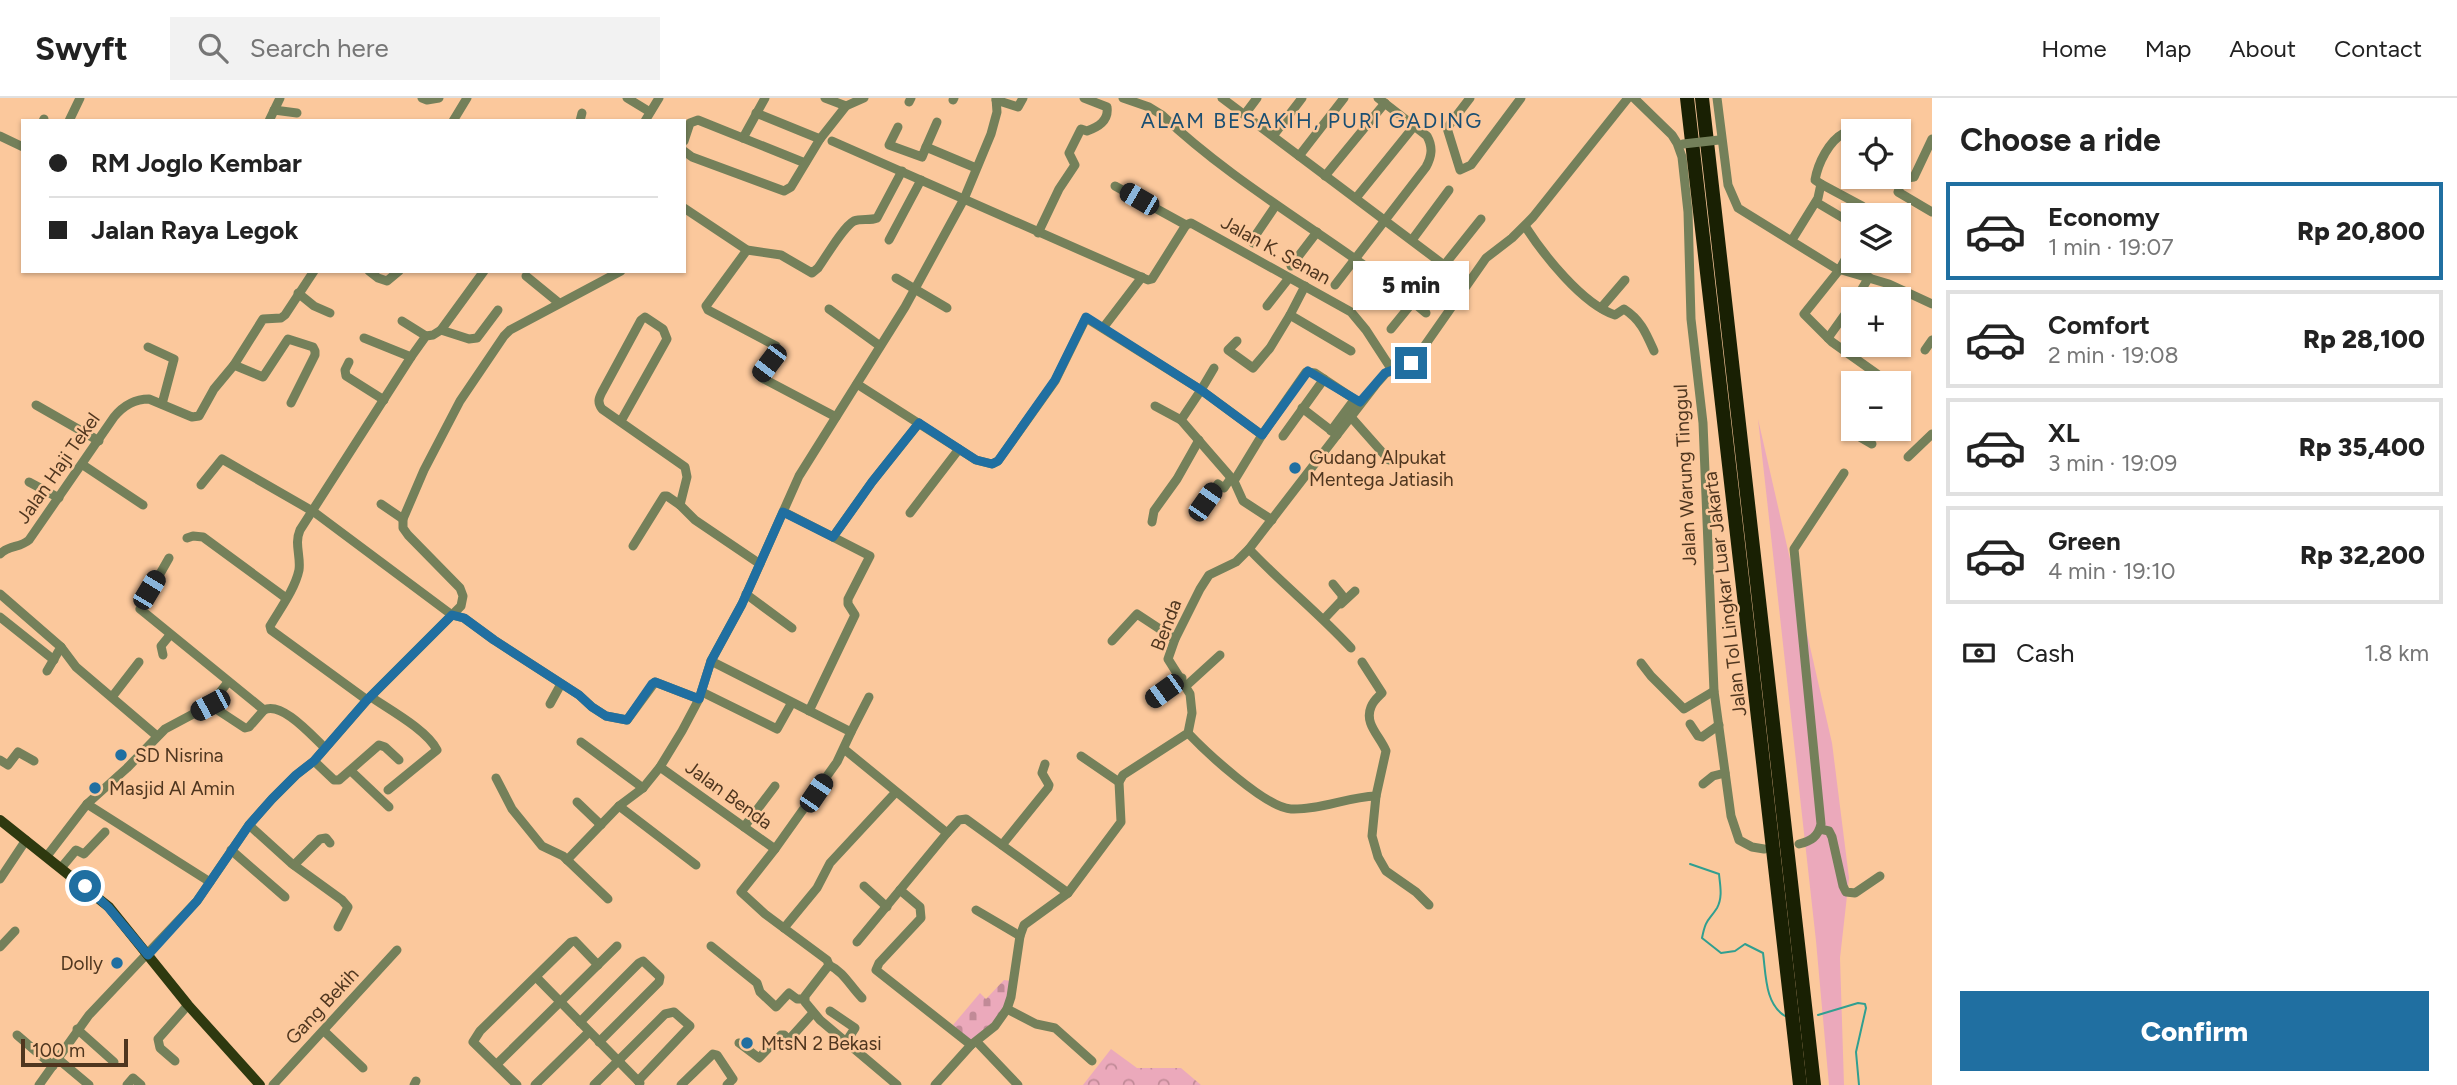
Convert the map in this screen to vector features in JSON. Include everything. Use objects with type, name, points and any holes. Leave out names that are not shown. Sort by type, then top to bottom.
[{"type":"highway","name":"Jalan Tol Lingkar Luar Jakarta","points":[[1687,98],[1800,1085]]},
{"type":"highway","name":"Jalan Tol Lingkar Luar Jakarta","points":[[1702,98],[1814,1085]]},
{"type":"main road","points":[[0,820],[108,907],[188,1005],[260,1085]]},
{"type":"street","points":[[70,119],[80,98]]},
{"type":"street","points":[[270,119],[280,98]]},
{"type":"street","points":[[422,98],[439,98]]},
{"type":"street","points":[[454,119],[467,98]]},
{"type":"street","points":[[626,98],[647,117],[659,98]]},
{"type":"street","points":[[743,138],[765,98]]},
{"type":"street","points":[[825,98],[846,106]]},
{"type":"street","points":[[686,152],[783,191],[791,187],[820,139],[846,106],[864,98]]},
{"type":"street","points":[[567,860],[619,806],[643,788],[660,767],[701,695],[711,661],[746,594],[799,476],[916,289],[964,199],[991,134],[997,112],[996,99],[1018,107],[1023,98]]},
{"type":"street","points":[[1038,233],[1059,189],[1075,166],[1069,153],[1081,129],[1087,131],[1100,126],[1108,113],[1107,107],[1084,98]]},
{"type":"street","points":[[1124,98],[1162,115],[1276,205],[1355,258],[1426,313]]},
{"type":"street","points":[[1222,98],[1444,265]]},
{"type":"street","points":[[1245,114],[1257,98]]},
{"type":"street","points":[[1273,136],[1302,98]]},
{"type":"street","points":[[1299,156],[1344,98]]},
{"type":"street","points":[[1471,98],[1447,128],[1460,170],[1471,166],[1521,98]]},
{"type":"street","name":"Benda","points":[[1188,733],[1192,713],[1190,694],[1168,659],[1175,639],[1209,575],[1236,562],[1249,549],[1334,433],[1350,416],[1355,403],[1392,370],[1411,363],[1416,358],[1486,258],[1525,226],[1628,98]]},
{"type":"street","points":[[1634,98],[1680,143],[1720,140]]},
{"type":"street","points":[[1717,98],[1720,140],[1728,185],[1738,208],[1824,262],[1869,276],[1932,304]]},
{"type":"street","points":[[1325,176],[1382,101],[1415,125],[1427,136],[1430,143],[1429,161],[1335,285]]},
{"type":"street","points":[[274,110],[298,113]]},
{"type":"street","points":[[756,113],[820,139]]},
{"type":"street","points":[[686,135],[690,123],[698,120],[805,163]]},
{"type":"street","points":[[898,127],[889,145],[922,157],[937,122]]},
{"type":"street","points":[[1356,198],[1415,125]]},
{"type":"street","points":[[0,136],[21,146]]},
{"type":"street","points":[[1841,137],[1834,139],[1815,180],[1856,203]]},
{"type":"street","points":[[1911,179],[1932,139]]},
{"type":"street","points":[[832,141],[1142,277],[1152,279],[1185,225]]},
{"type":"street","name":"Jalan Warung Tinggul","points":[[1680,143],[1688,212],[1691,319],[1703,423],[1714,691],[1731,816],[1739,840],[1752,847],[1764,849]]},
{"type":"street","points":[[926,147],[976,168]]},
{"type":"street","points":[[686,209],[747,250],[773,252],[812,273],[816,272],[849,225],[858,220],[877,218],[902,172]]},
{"type":"street","points":[[889,240],[921,180]]},
{"type":"street","points":[[1792,240],[1816,202],[1821,184]]},
{"type":"street","name":"Jalan K. Senan","points":[[1115,186],[1185,225],[1191,223],[1351,312],[1392,370]]},
{"type":"street","points":[[1899,189],[1898,192],[1932,212]]},
{"type":"street","points":[[1412,240],[1449,190]]},
{"type":"street","points":[[1816,202],[1841,217]]},
{"type":"street","points":[[1253,243],[1276,205]]},
{"type":"street","points":[[1430,283],[1480,219]]},
{"type":"street","points":[[1525,226],[1545,256],[1585,296],[1615,315],[1626,310],[1636,317],[1654,351]]},
{"type":"street","points":[[1290,267],[1317,232]]},
{"type":"street","points":[[747,250],[706,306],[776,346],[778,352],[761,375],[762,378],[836,417]]},
{"type":"street","points":[[1840,269],[1804,314],[1828,338],[1873,371]]},
{"type":"street","name":"Jalan Haji Tekel","points":[[0,554],[5,549],[22,545],[29,540],[124,406],[149,399],[197,417],[263,319],[281,318],[285,315],[313,273]]},
{"type":"street","points":[[372,273],[387,281],[397,273]]},
{"type":"street","points":[[402,321],[426,336],[433,335],[441,330],[483,273]]},
{"type":"street","points":[[39,1085],[77,1029],[197,901],[249,825],[296,775],[314,761],[369,698],[461,606],[463,596],[460,588],[403,528],[403,519],[424,470],[460,401],[504,336],[510,330],[617,273]]},
{"type":"street","points":[[526,276],[559,303]]},
{"type":"street","points":[[1863,287],[1869,276]]},
{"type":"street","points":[[1103,328],[1142,277]]},
{"type":"street","points":[[895,278],[947,308]]},
{"type":"street","points":[[1267,306],[1289,278]]},
{"type":"street","points":[[1601,308],[1625,281]]},
{"type":"street","points":[[1237,341],[1228,350],[1253,368],[1270,348],[1305,285]]},
{"type":"street","points":[[298,293],[314,306],[330,313]]},
{"type":"street","points":[[1391,329],[1413,302]]},
{"type":"street","points":[[829,309],[880,346]]},
{"type":"street","points":[[441,330],[469,339],[477,338],[498,310]]},
{"type":"street","points":[[1290,315],[1351,351]]},
{"type":"street","points":[[621,421],[667,339],[663,329],[645,317],[599,399],[602,408],[685,467],[687,477],[680,505]]},
{"type":"street","points":[[857,384],[959,449],[984,463],[992,464],[998,461],[1055,380],[1086,317],[1201,390],[1262,435]]},
{"type":"street","points":[[1828,338],[1841,320]]},
{"type":"street","points":[[388,790],[437,750],[436,746],[419,731],[271,630],[270,626],[299,569],[296,539],[426,336]]},
{"type":"street","points":[[364,338],[411,356]]},
{"type":"street","points":[[234,365],[263,377],[288,339],[313,347],[315,355],[291,403]]},
{"type":"street","points":[[1925,350],[1932,340]]},
{"type":"street","points":[[148,347],[174,359],[162,404]]},
{"type":"street","points":[[349,362],[345,370],[346,376],[384,400]]},
{"type":"street","points":[[1181,420],[1214,368]]},
{"type":"street","points":[[1205,502],[1218,484],[1224,488],[1232,480],[1306,372],[1310,371],[1324,379],[1355,403],[1334,433],[1303,408]]},
{"type":"street","points":[[1283,436],[1324,379]]},
{"type":"street","points":[[36,405],[99,441]]},
{"type":"street","points":[[1155,405],[1181,420],[1232,480],[1243,501],[1272,520]]},
{"type":"street","points":[[1350,416],[1389,460]]},
{"type":"street","points":[[833,537],[919,423]]},
{"type":"street","points":[[1908,457],[1932,434]]},
{"type":"street","points":[[1152,522],[1154,511],[1177,479],[1199,440]]},
{"type":"street","points":[[1867,441],[1872,444]]},
{"type":"street","points":[[910,513],[959,449]]},
{"type":"street","points":[[201,485],[222,459],[313,512],[452,615],[464,618],[606,716],[625,721],[655,682],[701,695],[777,729],[791,704]]},
{"type":"street","points":[[83,465],[143,505]]},
{"type":"street","points":[[1799,844],[1811,841],[1820,829],[1794,550],[1844,473]]},
{"type":"street","points":[[29,482],[59,498]]},
{"type":"street","points":[[634,547],[664,496],[667,496],[695,520],[760,564]]},
{"type":"street","points":[[381,504],[403,519]]},
{"type":"street","points":[[783,512],[870,556],[848,599],[855,615],[809,710]]},
{"type":"street","points":[[187,538],[203,537],[286,598]]},
{"type":"street","points":[[1249,549],[1351,648]]},
{"type":"street","points":[[169,558],[140,606],[170,635],[264,710]]},
{"type":"street","points":[[1333,584],[1342,595],[1340,604]]},
{"type":"street","points":[[1324,619],[1355,591]]},
{"type":"street","points":[[0,594],[61,647],[76,667],[158,737]]},
{"type":"street","points":[[746,594],[792,628]]},
{"type":"street","points":[[1112,641],[1137,614],[1175,639]]},
{"type":"street","points":[[0,617],[54,660]]},
{"type":"street","points":[[163,655],[161,646],[170,635]]},
{"type":"street","points":[[47,671],[61,647]]},
{"type":"street","points":[[1151,701],[1184,682],[1220,655]]},
{"type":"street","points":[[711,661],[791,704],[809,710],[851,732]]},
{"type":"street","points":[[112,697],[139,662]]},
{"type":"street","points":[[1362,662],[1382,693],[1371,705],[1369,713],[1373,732],[1386,751],[1376,796],[1372,836],[1378,857],[1386,871],[1416,892],[1429,905]]},
{"type":"street","points":[[1641,663],[1684,709],[1714,691]]},
{"type":"street","points":[[47,856],[87,804],[127,768],[164,729],[210,705],[228,682]]},
{"type":"street","points":[[550,704],[561,684]]},
{"type":"street","points":[[775,849],[844,749],[869,697]]},
{"type":"street","points":[[210,705],[245,728],[269,707],[279,709],[325,748]]},
{"type":"street","points":[[1690,724],[1698,736],[1702,737],[1719,725]]},
{"type":"street","points":[[935,1085],[995,1026],[1007,1009],[1024,925],[1068,892],[1121,822],[1119,782],[1123,775],[1188,733],[1220,766],[1284,808],[1329,806],[1376,796]]},
{"type":"street","points":[[581,742],[643,788]]},
{"type":"street","points":[[314,761],[334,780],[339,780],[379,745],[400,760]]},
{"type":"street","points":[[844,749],[947,833]]},
{"type":"street","points":[[0,760],[8,765],[18,752],[34,761]]},
{"type":"street","points":[[1081,755],[1119,782]]},
{"type":"street","points":[[1002,845],[1048,788],[1042,773],[1045,764]]},
{"type":"street","name":"Jalan Benda","points":[[660,767],[775,849],[741,892],[827,960],[829,965],[845,976],[849,986],[862,998]]},
{"type":"street","points":[[351,771],[389,807]]},
{"type":"street","points":[[1703,784],[1713,776],[1726,773]]},
{"type":"street","points":[[496,778],[523,824],[542,846],[559,852],[608,899]]},
{"type":"street","points":[[744,827],[775,786]]},
{"type":"street","points":[[784,928],[817,888],[830,863],[895,793]]},
{"type":"street","points":[[577,803],[601,825]]},
{"type":"street","points":[[87,804],[209,882]]},
{"type":"street","points":[[619,806],[696,865]]},
{"type":"street","points":[[857,942],[959,820],[967,819],[1068,892]]},
{"type":"street","points":[[249,825],[294,865],[342,900],[348,907],[338,927]]},
{"type":"street","points":[[1820,829],[1829,831],[1832,836],[1846,892],[1855,893],[1880,876]]},
{"type":"street","points":[[61,868],[76,850],[84,854],[105,832]]},
{"type":"street","points":[[294,865],[320,839],[326,838],[330,843]]},
{"type":"street","points":[[0,879],[26,841]]},
{"type":"street","points":[[232,850],[285,897]]},
{"type":"street","points":[[864,887],[887,907]]},
{"type":"street","points":[[900,890],[920,907],[921,918],[879,963],[876,970],[974,1044],[1018,1085]]},
{"type":"street","points":[[976,911],[1020,936]]},
{"type":"street","points":[[0,947],[15,931]]},
{"type":"street","points":[[517,1085],[473,1042],[480,1031],[571,942],[575,941],[598,965]]},
{"type":"street","points":[[497,1064],[617,946]]},
{"type":"street","points":[[711,946],[757,983],[760,992],[776,1007],[789,992],[797,999],[804,999]]},
{"type":"street","name":"Gang Bekih","points":[[273,1085],[397,950]]},
{"type":"street","points":[[580,1023],[639,963],[643,961],[660,977],[659,982],[599,1042]]},
{"type":"street","points":[[804,999],[829,965]]},
{"type":"street","points":[[536,977],[580,1023],[589,1032],[599,1042],[618,1061],[640,1083],[688,1031],[689,1023],[674,1012],[666,1014],[618,1061],[594,1085]]},
{"type":"street","points":[[804,999],[813,1013],[897,1085]]},
{"type":"street","points":[[175,1061],[160,1048],[158,1039],[188,1005]]},
{"type":"street","points":[[1007,1009],[1036,1024],[1055,1028],[1092,1060]]},
{"type":"street","points":[[830,1011],[855,1028],[846,1042]]},
{"type":"street","points":[[739,1043],[759,1058],[781,1035],[784,1035],[786,1043],[813,1013]]},
{"type":"street","points":[[77,1029],[114,1062]]},
{"type":"street","points":[[324,1031],[363,1068]]},
{"type":"street","points":[[535,1085],[589,1032]]},
{"type":"street","points":[[17,1035],[89,1085]]},
{"type":"street","points":[[681,1085],[713,1054],[717,1055],[733,1083]]},
{"type":"street","points":[[127,1085],[133,1078],[141,1085]]},
{"type":"green space","points":[[1758,419],[1832,743],[1849,878],[1840,958],[1844,1085],[1829,1085],[1816,941]]},
{"type":"green space","points":[[1004,980],[1011,981],[1002,1009],[993,1022],[971,1041],[953,1025],[980,993],[986,999]]},
{"type":"green space","points":[[1111,1049],[1137,1068],[1181,1068],[1201,1085],[1083,1085]]},
{"type":"waterway","points":[[1690,864],[1719,874],[1720,900],[1706,923],[1702,938],[1721,953],[1735,951],[1745,944],[1763,953],[1770,997],[1778,1011],[1785,1016]]},
{"type":"waterway","points":[[1818,1015],[1858,1003],[1865,1004],[1856,1052],[1859,1085]]},
{"type":"place","name":"Gudang Alpukat Mentega Jatiasih","points":[[1295,468]]},
{"type":"place","name":"SD Nisrina","points":[[121,755]]},
{"type":"place","name":"Masjid Al Amin","points":[[95,788]]},
{"type":"place","name":"Dolly","points":[[117,963]]},
{"type":"place","name":"MtsN 2 Bekasi","points":[[747,1043]]},
{"type":"district","name":"ALAM BESAKIH, PURI GADING","points":[[1312,120]]},
{"type":"route","points":[[85,886],[108,907],[148,955],[197,901],[249,825],[272,799],[314,761],[347,721],[452,615],[464,618],[606,716],[627,720],[652,684],[659,681],[699,699],[711,661],[742,604],[783,512],[833,537],[919,423],[976,460],[992,464],[998,461],[1055,380],[1086,317],[1201,390],[1262,435],[1308,371],[1360,402],[1385,373],[1411,363]]}]
